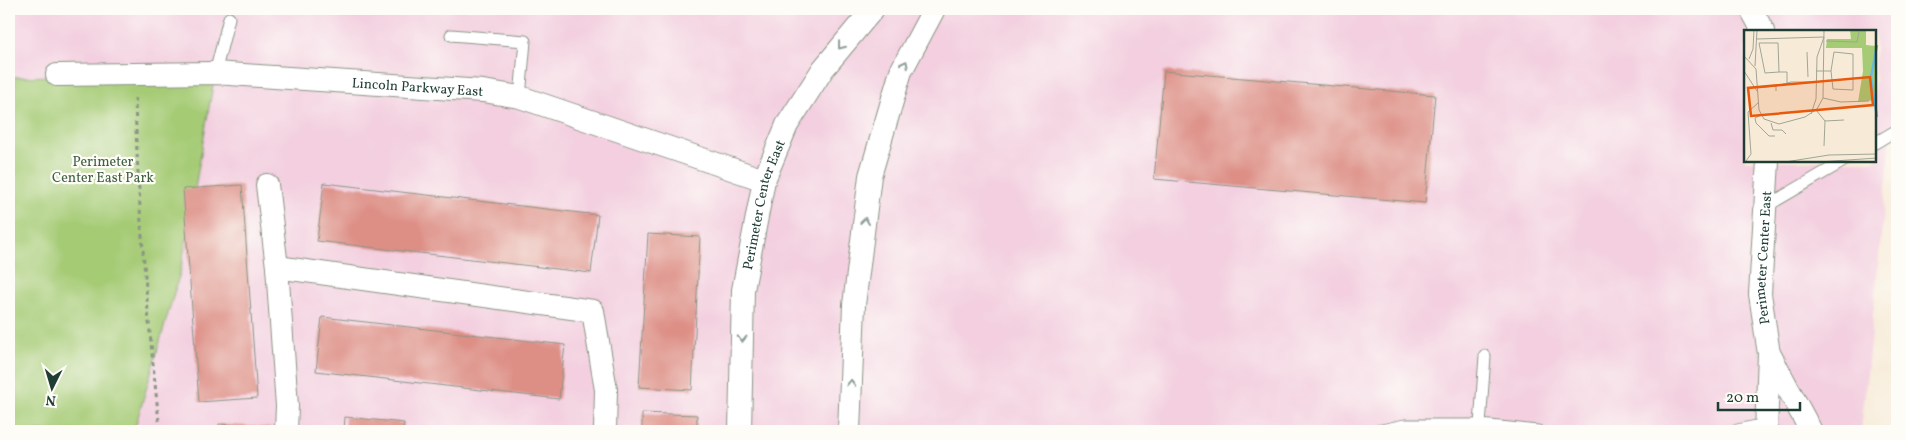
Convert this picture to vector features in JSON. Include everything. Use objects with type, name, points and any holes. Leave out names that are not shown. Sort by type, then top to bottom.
[{"type":"street","name":"Perimeter Center East","points":[[740,431],[743,290],[764,180],[787,124],[823,69],[872,9]]},
{"type":"street","points":[[849,431],[854,305],[870,176],[901,71],[934,9]]},
{"type":"street","points":[[1751,9],[1762,30]]},
{"type":"street","name":"Lincoln Parkway East","points":[[57,75],[215,73],[483,91],[520,96],[764,180]]},
{"type":"street","name":"Perimeter Center East","points":[[1766,428],[1769,354],[1760,294],[1768,162]]},
{"type":"street","points":[[267,185],[277,267],[287,406],[286,431]]},
{"type":"street","points":[[277,267],[594,311],[606,390],[605,431]]},
{"type":"street","name":"Perimeter Center East","points":[[1769,354],[1811,431]]},
{"type":"lane","points":[[215,73],[229,18]]},
{"type":"lane","points":[[451,35],[525,41],[520,96]]},
{"type":"lane","points":[[1876,142],[1897,130]]},
{"type":"lane","points":[[1765,207],[1842,162]]},
{"type":"lane","points":[[1480,425],[1485,356]]},
{"type":"lane","points":[[1377,431],[1405,425],[1480,425],[1538,431]]},
{"type":"lane","points":[[1734,431],[1766,428]]},
{"type":"path","points":[[134,74],[140,220],[148,323],[160,431]]},
{"type":"shaded area","points":[[9,9],[1897,9],[1897,81],[1861,431],[28,431],[9,95]]},
{"type":"green space","name":"Perimeter Center East Park","points":[[215,73],[181,269],[134,431],[9,431],[9,77]]},
{"type":"building","points":[[1164,71],[1435,95],[1425,203],[1154,179]]},
{"type":"building","points":[[324,183],[598,215],[591,273],[317,241]]},
{"type":"building","points":[[242,185],[257,398],[199,402],[183,189]]},
{"type":"building","points":[[648,234],[700,237],[692,390],[639,387]]},
{"type":"building","points":[[322,317],[565,345],[559,399],[316,371]]},
{"type":"building","points":[[642,413],[697,415],[697,431],[642,431]]},
{"type":"building","points":[[345,417],[404,423],[403,431],[344,431]]},
{"type":"building","points":[[219,424],[275,428],[274,431],[218,431]]}]
